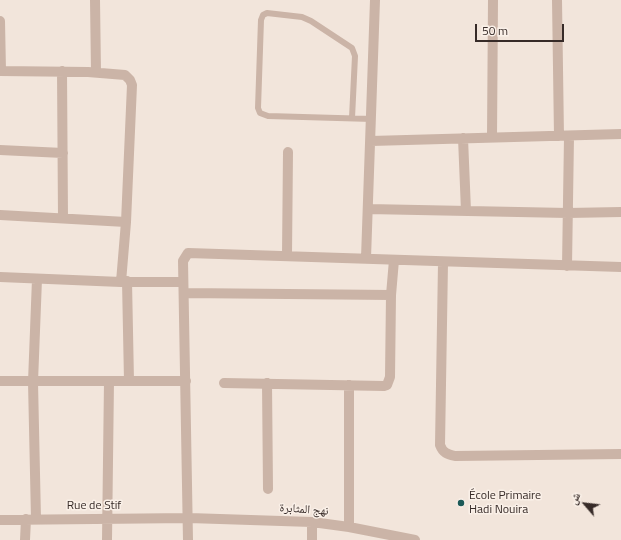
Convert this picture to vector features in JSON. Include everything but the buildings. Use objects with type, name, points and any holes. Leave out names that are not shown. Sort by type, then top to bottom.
[{"type":"street","points":[[95,0],[96,72]]},
{"type":"street","points":[[366,258],[375,0]]},
{"type":"street","points":[[492,137],[493,0]]},
{"type":"street","points":[[557,0],[568,213],[567,266]]},
{"type":"street","points":[[0,21],[0,71],[96,72],[124,75],[130,80],[132,85],[124,281],[129,381]]},
{"type":"street","points":[[62,71],[63,218]]},
{"type":"street","points":[[371,141],[621,134]]},
{"type":"street","points":[[464,138],[466,211]]},
{"type":"street","points":[[0,150],[63,153]]},
{"type":"street","points":[[287,255],[288,152]]},
{"type":"street","points":[[368,210],[568,213],[621,212]]},
{"type":"street","points":[[0,215],[126,222]]},
{"type":"street","points":[[188,540],[189,518],[183,261],[188,253],[287,255],[443,263],[621,268]]},
{"type":"street","points":[[224,383],[384,386],[389,382],[391,295],[394,260]]},
{"type":"street","points":[[443,263],[440,445],[442,451],[448,455],[455,456],[621,454]]},
{"type":"street","points":[[0,277],[183,282]]},
{"type":"street","points":[[25,540],[31,519],[33,382],[37,279]]},
{"type":"street","points":[[184,293],[391,295]]},
{"type":"street","points":[[0,381],[186,381]]},
{"type":"street","points":[[107,540],[109,381]]},
{"type":"street","points":[[267,383],[268,489]]},
{"type":"street","points":[[349,385],[349,526]]},
{"type":"street","name":"Rue de Stif","points":[[0,520],[189,518]]},
{"type":"street","name":"نهج المثابرة","points":[[189,518],[312,522],[349,526],[415,540]]},
{"type":"street","points":[[312,522],[312,540]]},
{"type":"lane","points":[[352,118],[355,56],[352,48],[311,21],[302,17],[268,13],[263,15],[261,28],[258,108],[260,113],[268,116],[372,119]]},
{"type":"place","name":"École Primaire Hadi Nouira","points":[[461,503]]}]
